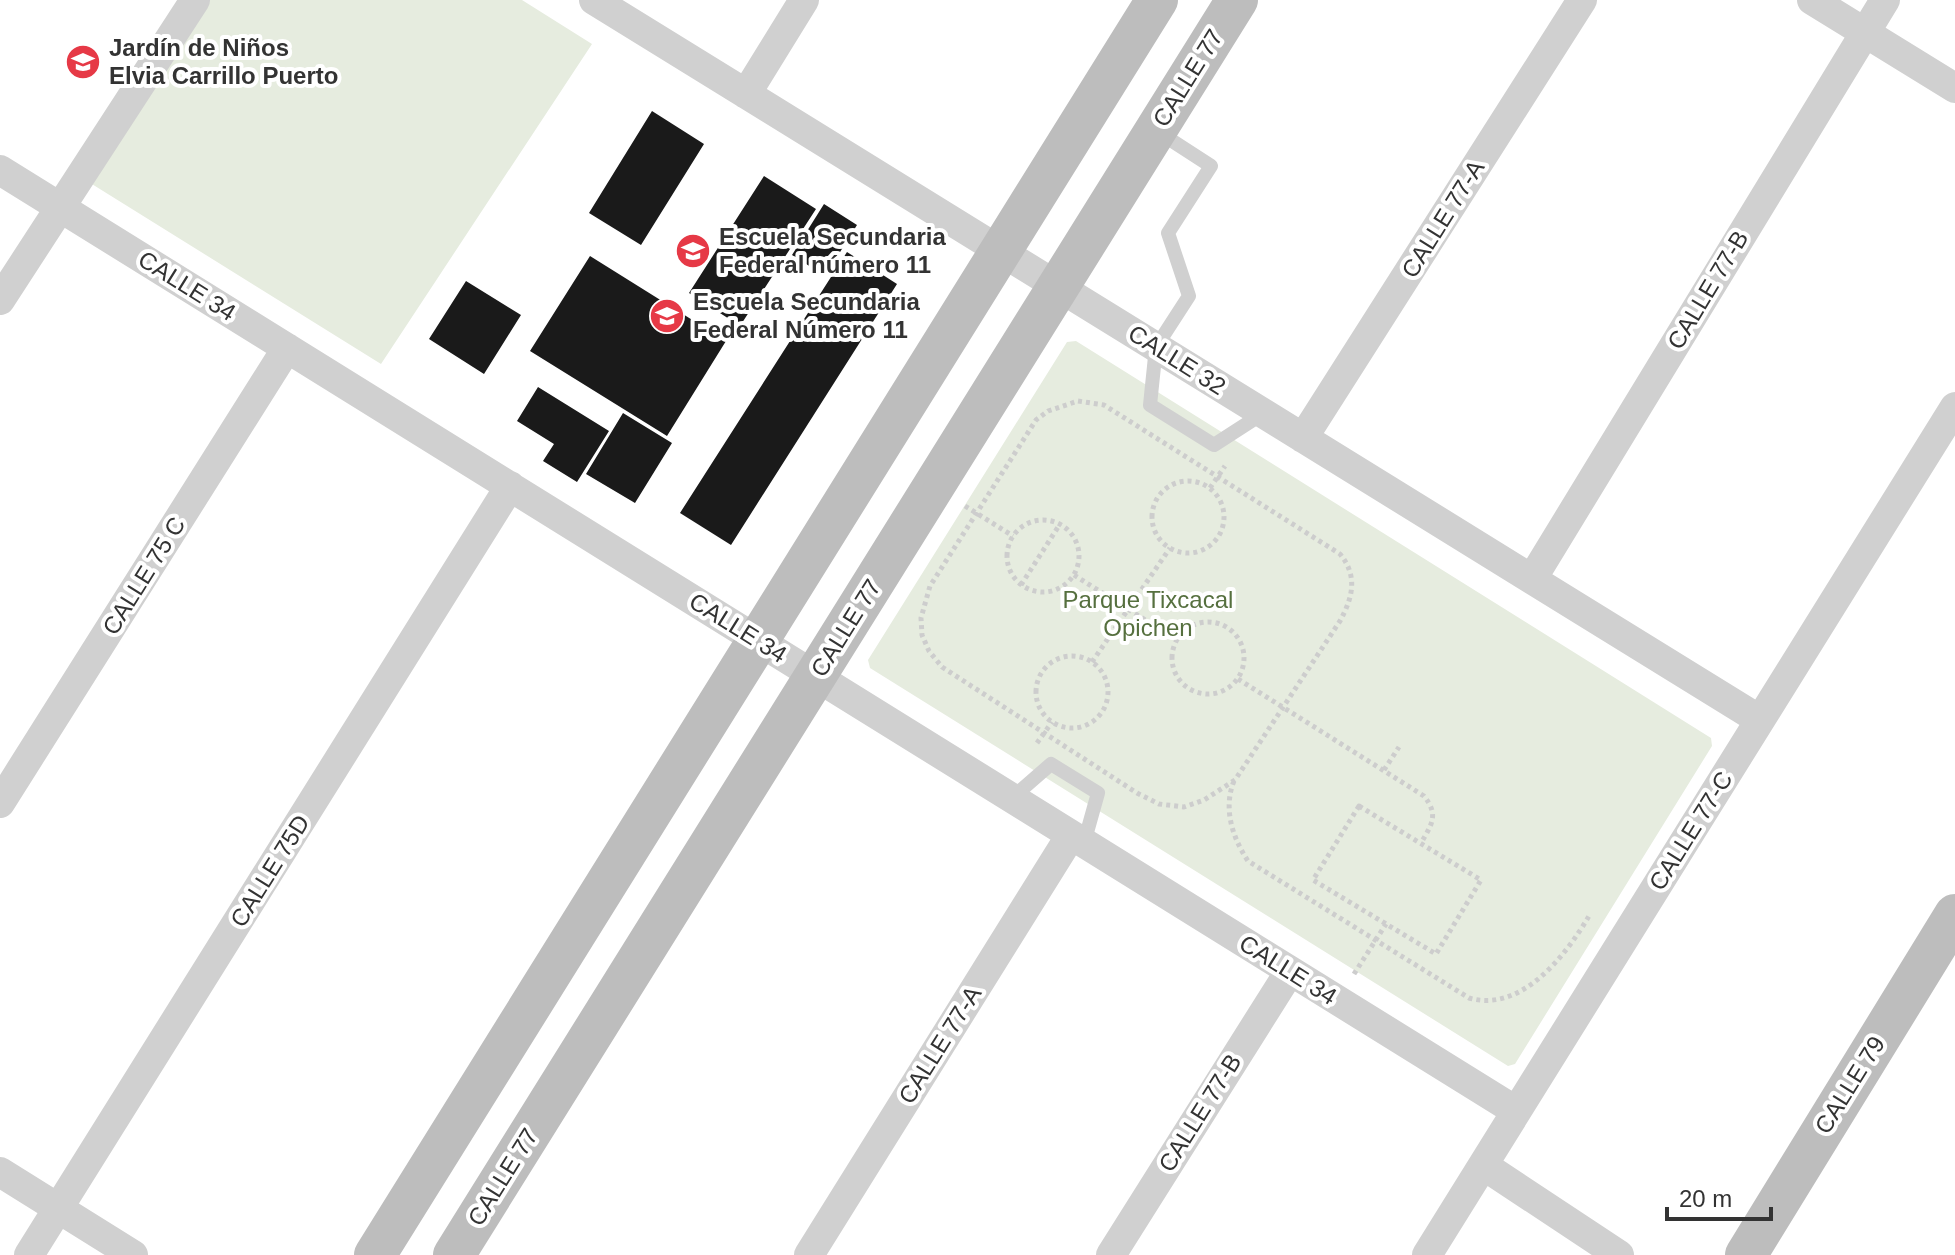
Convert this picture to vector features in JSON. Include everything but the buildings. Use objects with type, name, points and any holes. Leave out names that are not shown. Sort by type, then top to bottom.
[{"type":"street","points":[[0,300],[195,0]]},
{"type":"street","name":"CALLE 32","points":[[594,0],[1760,720]]},
{"type":"street","points":[[746,94],[804,0]]},
{"type":"street","points":[[375,1255],[1157,0]]},
{"type":"street","name":"CALLE 77","points":[[454,1255],[1237,0]]},
{"type":"street","name":"CALLE 77-A","points":[[1303,438],[1582,0]]},
{"type":"street","points":[[1812,0],[1955,88]]},
{"type":"street","name":"CALLE 77-B","points":[[1532,579],[1885,0]]},
{"type":"street","name":"CALLE 34","points":[[0,170],[1516,1111]]},
{"type":"street","name":"CALLE 75 C","points":[[0,803],[287,348]]},
{"type":"street","name":"CALLE 77-C","points":[[1427,1255],[1955,407]]},
{"type":"street","name":"CALLE 75D","points":[[29,1255],[510,486]]},
{"type":"street","name":"CALLE 77-A","points":[[809,1255],[1078,839]]},
{"type":"street","name":"CALLE 79","points":[[1746,1255],[1955,915]]},
{"type":"street","name":"CALLE 77-B","points":[[1111,1255],[1290,971]]},
{"type":"street","points":[[1483,1165],[1619,1255]]},
{"type":"street","points":[[0,1172],[133,1255]]},
{"type":"lane","points":[[1156,130],[1211,166],[1168,233],[1189,296],[1156,347],[1150,405],[1214,445],[1263,413]]},
{"type":"lane","points":[[1012,798],[1051,764],[1098,793],[1078,839]]},
{"type":"path","points":[[1235,780],[1194,805],[1172,807],[1159,804],[1043,734],[942,667],[929,651],[922,635],[924,601],[930,586],[1036,420],[1062,404],[1092,401],[1104,405],[1340,554],[1351,569],[1352,582],[1346,609],[1228,795],[1239,847],[1248,861],[1469,998],[1485,1002],[1507,997],[1538,979],[1573,943],[1589,916]]},
{"type":"path","points":[[1183,481],[1206,485],[1222,502],[1224,513],[1219,536],[1200,551],[1188,553],[1170,548],[1158,537],[1153,526],[1155,502],[1162,492],[1183,481]]},
{"type":"path","points":[[961,503],[1013,536]]},
{"type":"path","points":[[1037,520],[1060,524],[1076,541],[1078,564],[1074,575],[1055,590],[1043,592],[1021,585],[1008,564],[1007,552],[1013,536],[1026,524],[1037,520]]},
{"type":"path","points":[[1021,585],[1060,524]]},
{"type":"path","points":[[1092,662],[1170,548]]},
{"type":"path","points":[[1074,575],[1177,640]]},
{"type":"path","points":[[1202,623],[1225,626],[1235,633],[1244,655],[1238,679],[1220,693],[1208,695],[1186,687],[1173,667],[1172,655],[1177,640],[1191,626],[1202,623]]},
{"type":"path","points":[[1066,656],[1078,656],[1092,662],[1105,676],[1108,688],[1102,711],[1084,726],[1071,728],[1052,722],[1037,700],[1039,677],[1045,667],[1055,659],[1066,656]]},
{"type":"path","points":[[1238,679],[1424,796],[1432,807],[1430,827],[1421,843]]},
{"type":"path","points":[[1384,770],[1399,747]]},
{"type":"path","points":[[1359,806],[1481,880],[1436,954],[1386,924],[1313,880],[1359,806]]},
{"type":"path","points":[[1354,975],[1386,924]]},
{"type":"green space","points":[[206,0],[522,0],[592,44],[381,364],[87,181]]},
{"type":"green space","name":"Parque Tixcacal Opichen","points":[[1076,341],[1711,738],[1712,746],[1515,1064],[1508,1066],[870,668],[868,660],[1067,342]]},
{"type":"place","name":"Jardín de Niños Elvia Carrillo Puerto","points":[[83,62]]},
{"type":"place","name":"Escuela Secundaria Federal número 11","points":[[693,251]]},
{"type":"place","name":"Escuela Secundaria Federal Número 11","points":[[667,316]]}]
